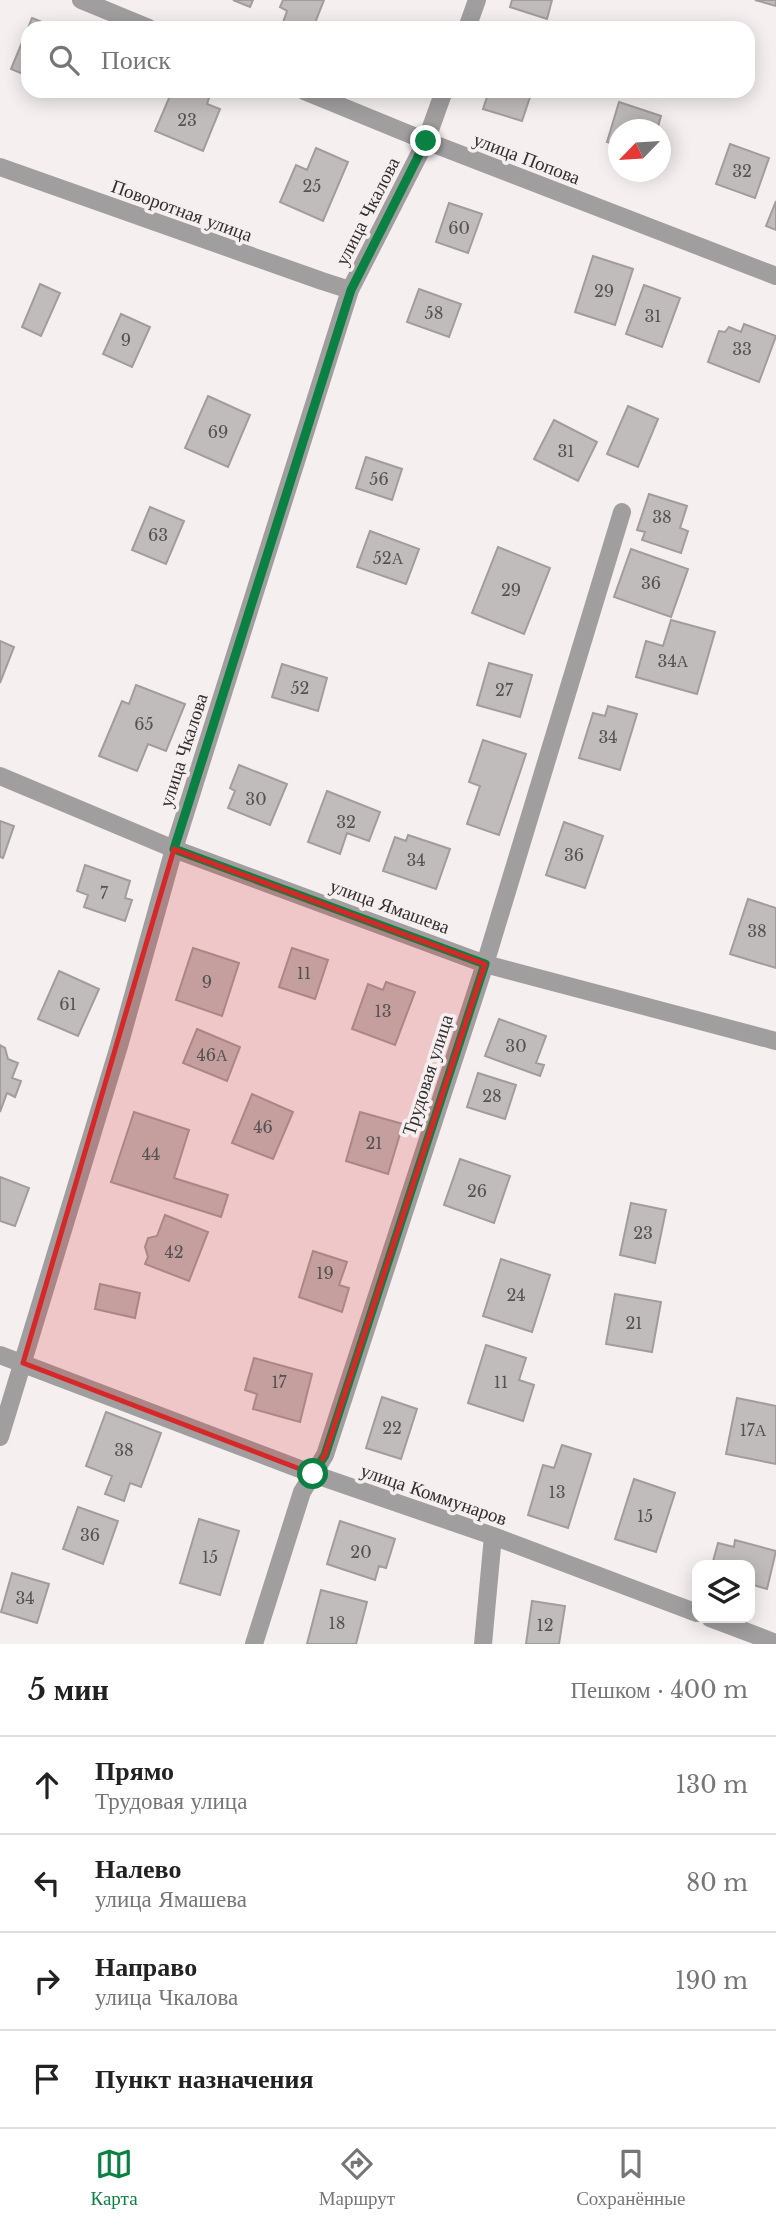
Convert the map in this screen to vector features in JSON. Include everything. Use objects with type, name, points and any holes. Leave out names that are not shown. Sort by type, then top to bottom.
[{"type":"street","points":[[81,0],[132,21]]},
{"type":"street","points":[[470,21],[477,0]]},
{"type":"street","name":"улица Попова","points":[[320,98],[776,276]]},
{"type":"street","name":"улица Чкалова","points":[[0,1437],[118,1046],[174,849],[351,290],[426,141],[441,98]]},
{"type":"street","name":"Поворотная улица","points":[[0,167],[351,290]]},
{"type":"street","name":"Трудовая улица","points":[[254,1644],[302,1492],[325,1455],[485,964],[622,512]]},
{"type":"street","name":"улица Ямашева","points":[[0,776],[174,849],[485,964],[776,1041]]},
{"type":"street","name":"улица Коммунаров","points":[[0,1355],[313,1474],[493,1536],[692,1611]]},
{"type":"street","points":[[483,1644],[493,1536]]},
{"type":"street","points":[[723,1623],[776,1643]]},
{"type":"highlighted area","points":[[174,849],[485,964],[325,1455],[313,1474],[23,1363]]},
{"type":"building","points":[[233,0],[253,0],[250,7]]},
{"type":"building","points":[[283,0],[324,0],[316,21],[283,21],[287,11],[280,7]]},
{"type":"building","points":[[512,0],[552,0],[547,19],[510,7]]},
{"type":"building","points":[[755,0],[776,0],[776,6]]},
{"type":"building","points":[[21,45],[21,73],[11,69]]},
{"type":"building","points":[[169,98],[209,98],[207,104],[220,109],[203,151],[155,131]]},
{"type":"building","points":[[487,98],[530,98],[522,121],[483,109]]},
{"type":"building","points":[[619,102],[661,116],[660,119],[614,119]]},
{"type":"building","points":[[730,144],[769,158],[755,198],[716,184]]},
{"type":"building","points":[[316,148],[348,162],[323,221],[280,202],[296,165],[307,170]]},
{"type":"building","points":[[776,201],[776,230],[766,226]]},
{"type":"building","points":[[449,203],[482,214],[468,253],[436,242]]},
{"type":"building","points":[[593,256],[633,269],[615,325],[575,312]]},
{"type":"building","points":[[40,284],[60,293],[41,336],[22,327]]},
{"type":"building","points":[[644,285],[680,298],[662,347],[626,334]]},
{"type":"building","points":[[419,289],[461,304],[449,337],[407,322]]},
{"type":"building","points":[[121,314],[150,327],[132,367],[103,354]]},
{"type":"building","points":[[744,324],[776,336],[759,382],[708,362],[719,331],[725,332],[729,327],[741,332]]},
{"type":"building","points":[[208,396],[250,415],[228,467],[185,448]]},
{"type":"building","points":[[628,406],[658,419],[638,467],[607,454]]},
{"type":"building","points":[[554,420],[597,442],[578,481],[534,459]]},
{"type":"building","points":[[366,457],[402,469],[392,500],[356,488]]},
{"type":"building","points":[[649,494],[687,506],[680,528],[688,531],[681,553],[642,540],[645,532],[637,530]]},
{"type":"building","points":[[150,507],[184,521],[166,564],[132,550]]},
{"type":"building","points":[[370,531],[419,549],[406,584],[357,567]]},
{"type":"building","points":[[498,547],[550,568],[524,634],[472,613]]},
{"type":"building","points":[[631,549],[688,569],[671,617],[614,597]]},
{"type":"building","points":[[671,620],[715,632],[697,694],[636,677],[646,641],[663,646]]},
{"type":"building","points":[[0,641],[14,647],[0,683]]},
{"type":"building","points":[[489,663],[532,675],[520,717],[477,705]]},
{"type":"building","points":[[282,664],[327,678],[318,711],[272,697]]},
{"type":"building","points":[[136,685],[185,704],[166,751],[148,744],[137,771],[99,756],[122,701],[129,704]]},
{"type":"building","points":[[608,706],[637,714],[620,770],[579,758],[593,713],[605,716]]},
{"type":"building","points":[[483,740],[526,754],[499,835],[467,824],[480,786],[469,782]]},
{"type":"building","points":[[239,765],[287,784],[270,825],[228,808],[235,791],[230,788]]},
{"type":"building","points":[[327,791],[380,812],[369,841],[347,833],[340,854],[308,842]]},
{"type":"building","points":[[0,821],[14,826],[3,858],[0,857]]},
{"type":"building","points":[[564,822],[603,836],[585,888],[546,875]]},
{"type":"building","points":[[408,835],[450,849],[436,889],[383,871],[395,837],[406,841]]},
{"type":"building","points":[[85,865],[130,881],[125,898],[132,900],[125,921],[84,907],[88,895],[77,891]]},
{"type":"building","points":[[748,899],[776,908],[776,968],[730,954]]},
{"type":"building","points":[[193,948],[239,963],[222,1016],[176,1000]]},
{"type":"building","points":[[292,948],[328,960],[315,999],[279,987]]},
{"type":"building","points":[[59,971],[99,989],[78,1036],[38,1019]]},
{"type":"building","points":[[386,982],[415,992],[395,1045],[352,1029],[368,984],[383,990]]},
{"type":"building","points":[[499,1019],[546,1036],[536,1063],[544,1065],[540,1076],[485,1056]]},
{"type":"building","points":[[197,1029],[240,1047],[227,1081],[183,1063]]},
{"type":"building","points":[[0,1045],[5,1048],[8,1059],[18,1063],[12,1078],[21,1081],[15,1097],[7,1093],[0,1112]]},
{"type":"building","points":[[478,1073],[516,1085],[505,1119],[467,1107]]},
{"type":"building","points":[[252,1094],[293,1112],[273,1159],[232,1143]]},
{"type":"building","points":[[134,1112],[189,1130],[174,1178],[228,1195],[221,1217],[111,1182]]},
{"type":"building","points":[[360,1112],[403,1124],[388,1174],[346,1161]]},
{"type":"building","points":[[460,1159],[510,1176],[494,1223],[444,1205]]},
{"type":"building","points":[[0,1177],[29,1188],[15,1226],[0,1221]]},
{"type":"building","points":[[631,1203],[666,1210],[655,1263],[620,1255]]},
{"type":"building","points":[[165,1215],[208,1232],[189,1281],[145,1264],[148,1257],[145,1247],[148,1238],[157,1236]]},
{"type":"building","points":[[313,1251],[347,1262],[339,1285],[349,1288],[342,1312],[299,1297]]},
{"type":"building","points":[[501,1259],[550,1275],[532,1332],[483,1316]]},
{"type":"building","points":[[100,1284],[140,1293],[135,1318],[95,1309]]},
{"type":"building","points":[[615,1294],[661,1302],[652,1352],[606,1344]]},
{"type":"building","points":[[486,1345],[526,1358],[519,1380],[534,1385],[523,1421],[468,1403]]},
{"type":"building","points":[[254,1358],[312,1374],[300,1422],[253,1409],[257,1394],[245,1390]]},
{"type":"building","points":[[382,1397],[417,1409],[401,1459],[366,1448]]},
{"type":"building","points":[[737,1398],[776,1406],[776,1464],[726,1454]]},
{"type":"building","points":[[106,1412],[161,1433],[141,1487],[130,1483],[124,1501],[105,1494],[112,1476],[86,1466]]},
{"type":"building","points":[[562,1445],[591,1454],[568,1528],[528,1515],[543,1465],[554,1468]]},
{"type":"building","points":[[634,1479],[675,1493],[656,1552],[615,1539]]},
{"type":"building","points":[[78,1507],[118,1521],[103,1564],[63,1549]]},
{"type":"building","points":[[199,1519],[239,1531],[220,1595],[180,1583]]},
{"type":"building","points":[[340,1521],[395,1539],[386,1568],[379,1566],[375,1580],[327,1564]]},
{"type":"building","points":[[735,1540],[776,1551],[767,1589],[755,1585],[755,1560],[713,1560],[718,1543],[734,1547]]},
{"type":"building","points":[[12,1573],[49,1584],[37,1623],[1,1612]]},
{"type":"building","points":[[321,1590],[367,1602],[356,1644],[307,1644]]},
{"type":"building","points":[[532,1601],[565,1606],[559,1644],[526,1644]]},
{"type":"route","points":[[313,1474],[325,1455],[485,964],[174,849],[351,290],[426,141]]}]
